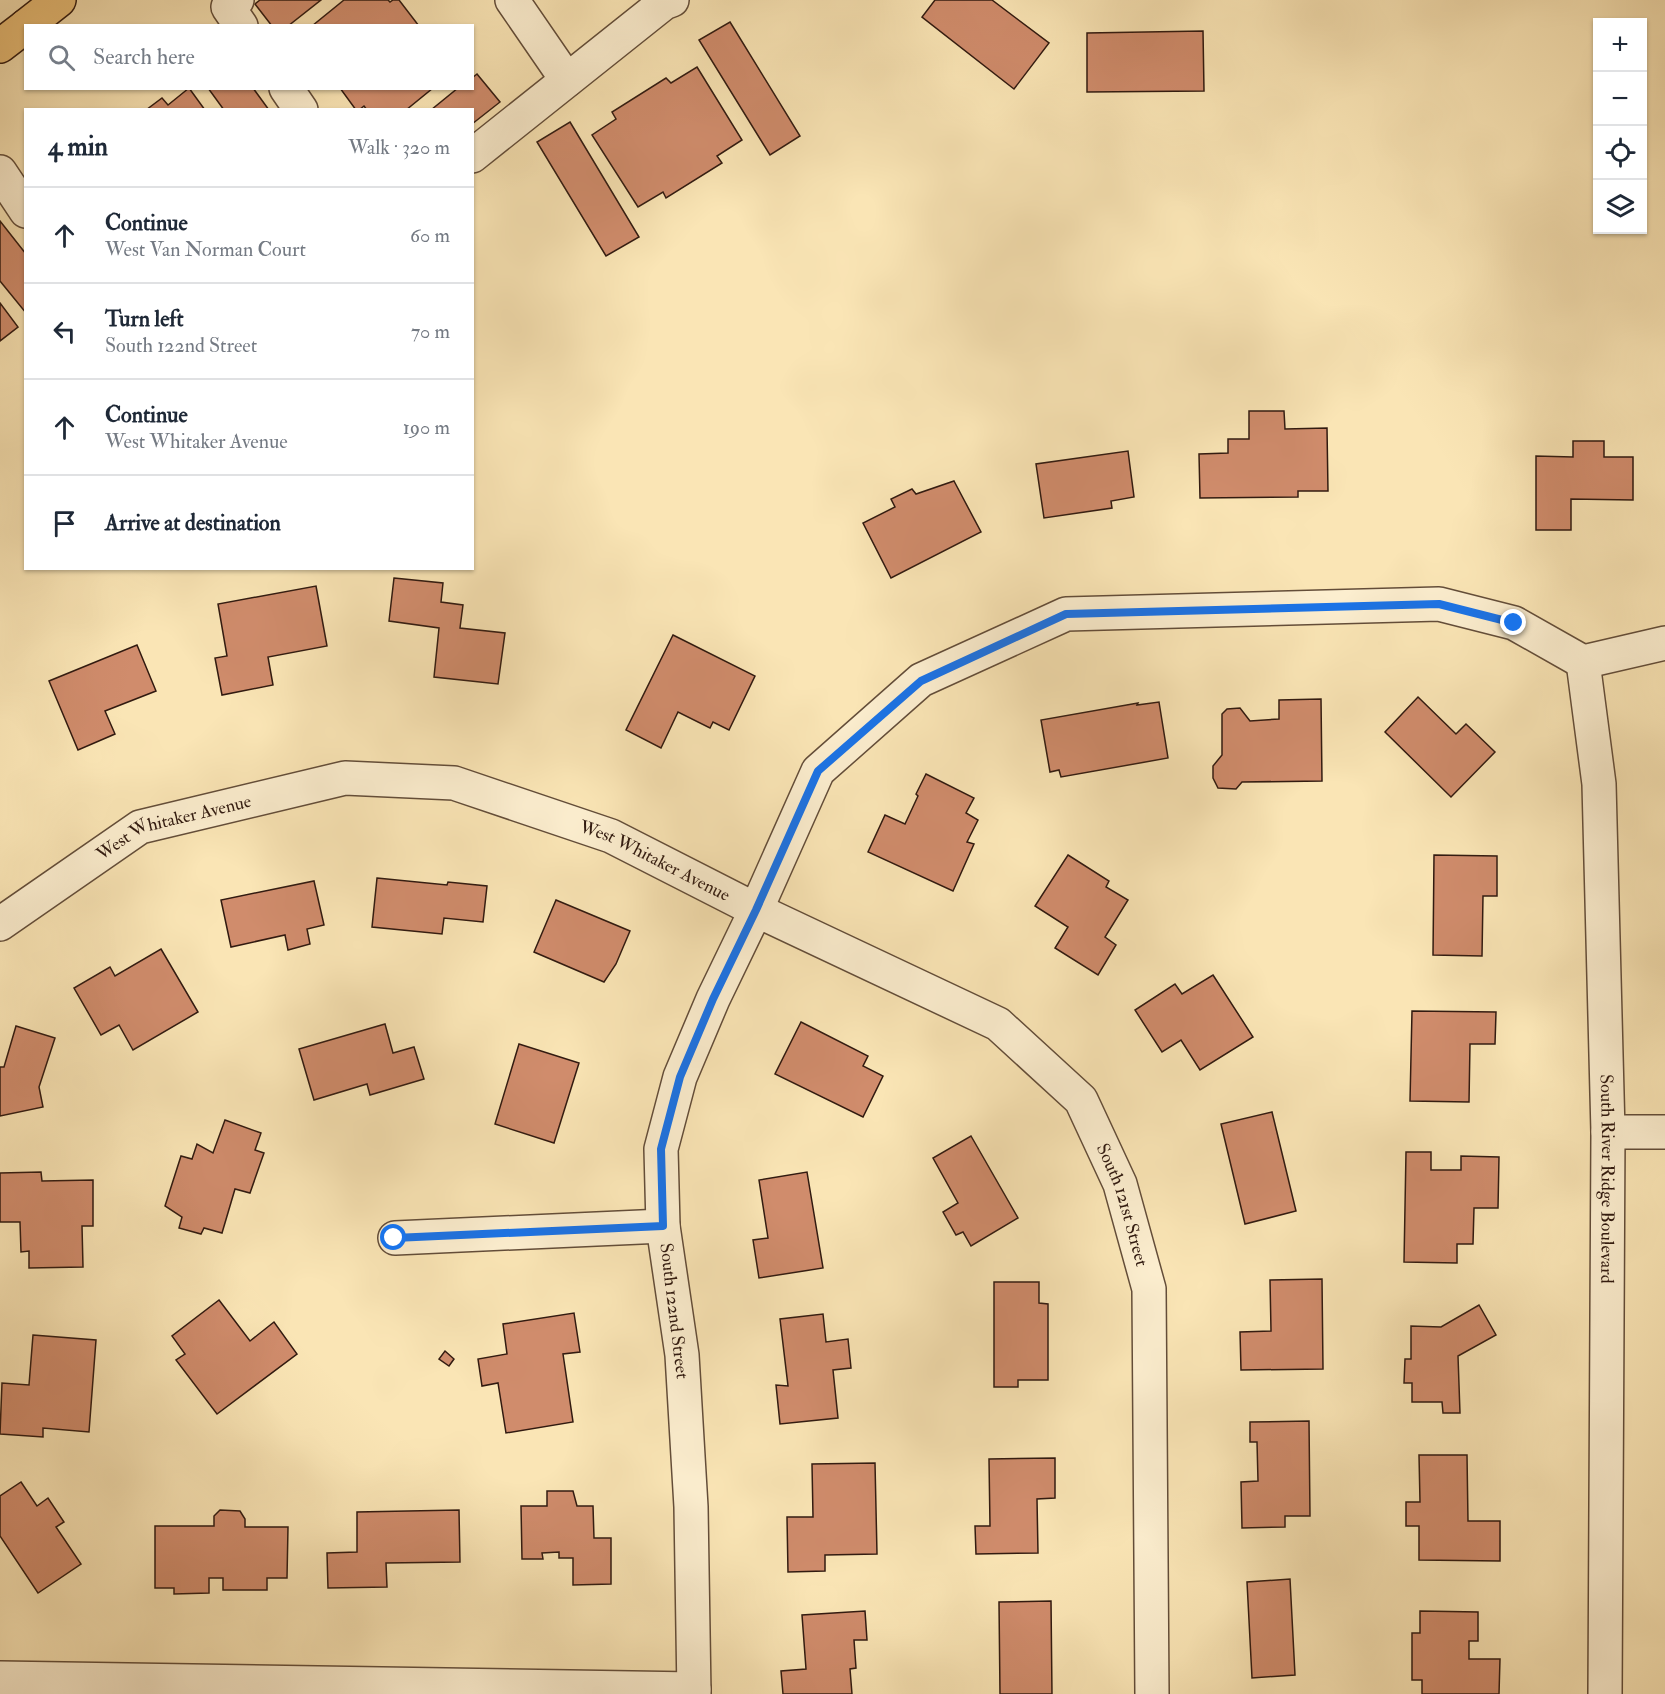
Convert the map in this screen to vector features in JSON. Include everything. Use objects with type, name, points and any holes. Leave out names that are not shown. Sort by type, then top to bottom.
[{"type":"main road","points":[[29,24],[59,0]]},
{"type":"main road","points":[[0,45],[24,27]]},
{"type":"street","points":[[237,0],[228,7],[240,24]]},
{"type":"street","points":[[512,0],[567,80]]},
{"type":"street","points":[[474,154],[664,3],[672,0]]},
{"type":"street","points":[[287,90],[300,108]]},
{"type":"street","points":[[0,172],[24,208]]},
{"type":"street","points":[[756,910],[818,771],[921,681],[1066,614],[1439,604],[1514,623],[1583,663],[1665,643]]},
{"type":"street","name":"South River Ridge Boulevard","points":[[1583,663],[1599,784],[1608,1132],[1605,1694]]},
{"type":"street","name":"West Whitaker Avenue","points":[[0,924],[140,827],[345,778],[454,783],[611,836],[756,910]]},
{"type":"street","name":"South 122nd Street","points":[[694,1692],[691,1507],[682,1355],[663,1226],[661,1149],[680,1077],[713,999],[756,910]]},
{"type":"street","name":"South 121st Street","points":[[756,910],[998,1024],[1081,1101],[1120,1184],[1149,1289],[1152,1694]]},
{"type":"street","points":[[1608,1132],[1665,1132]]},
{"type":"street","points":[[394,1238],[663,1226]]},
{"type":"street","points":[[0,1678],[694,1692]]},
{"type":"building","points":[[260,0],[321,0],[291,24],[270,24],[255,4]]},
{"type":"building","points":[[344,0],[388,0],[390,2],[399,0],[417,24],[314,24]]},
{"type":"building","points":[[935,0],[992,0],[1049,43],[1014,89],[922,17]]},
{"type":"building","points":[[730,22],[800,136],[770,155],[699,40]]},
{"type":"building","points":[[1203,31],[1204,91],[1087,92],[1087,33]]},
{"type":"building","points":[[697,67],[742,140],[717,156],[722,163],[666,198],[663,192],[638,207],[592,135],[616,119],[612,112],[666,78],[671,83]]},
{"type":"building","points":[[477,74],[500,102],[474,122],[474,108],[433,108],[456,90],[474,90],[474,76]]},
{"type":"building","points":[[187,90],[190,90],[204,108],[149,108],[162,98],[168,105]]},
{"type":"building","points":[[209,90],[254,90],[268,108],[223,108]]},
{"type":"building","points":[[341,90],[431,90],[408,108],[366,108],[364,106],[355,108]]},
{"type":"building","points":[[570,122],[639,237],[606,256],[537,142]]},
{"type":"building","points":[[0,221],[24,251],[24,311],[0,281]]},
{"type":"building","points":[[0,303],[18,327],[0,341]]},
{"type":"building","points":[[1249,411],[1284,411],[1285,429],[1327,428],[1328,491],[1298,491],[1298,497],[1200,498],[1199,454],[1228,453],[1228,439],[1249,439]]},
{"type":"building","points":[[1573,441],[1604,441],[1604,457],[1633,457],[1633,500],[1571,499],[1571,530],[1536,530],[1536,456],[1573,457]]},
{"type":"building","points":[[1128,451],[1134,497],[1111,501],[1112,508],[1044,518],[1036,464]]},
{"type":"building","points":[[954,481],[981,532],[891,578],[863,523],[895,507],[891,499],[912,489],[916,494]]},
{"type":"building","points":[[394,578],[443,583],[441,602],[463,605],[460,628],[505,633],[498,684],[434,677],[439,628],[389,621]]},
{"type":"building","points":[[316,586],[327,646],[268,657],[273,685],[222,695],[215,658],[227,656],[218,604]]},
{"type":"building","points":[[673,635],[755,676],[729,730],[713,722],[710,728],[678,712],[661,748],[626,730]]},
{"type":"building","points":[[137,645],[156,691],[105,711],[115,734],[78,750],[49,681]]},
{"type":"building","points":[[1418,697],[1456,734],[1466,724],[1495,752],[1451,797],[1385,732]]},
{"type":"building","points":[[1321,699],[1322,781],[1242,782],[1236,789],[1218,788],[1213,778],[1213,766],[1222,755],[1222,714],[1227,709],[1240,708],[1250,721],[1279,719],[1279,700]]},
{"type":"building","points":[[1159,702],[1168,758],[1061,777],[1059,770],[1050,772],[1041,720],[1138,703],[1137,705]]},
{"type":"building","points":[[926,774],[974,798],[966,813],[978,820],[967,842],[974,844],[953,891],[868,852],[885,815],[905,824]]},
{"type":"building","points":[[1068,855],[1109,881],[1106,887],[1128,900],[1105,937],[1116,945],[1098,975],[1055,948],[1068,927],[1035,906]]},
{"type":"building","points":[[1434,855],[1497,856],[1497,896],[1483,896],[1482,956],[1433,955]]},
{"type":"building","points":[[377,878],[447,885],[448,882],[487,886],[483,922],[444,918],[442,934],[372,927]]},
{"type":"building","points":[[314,881],[324,925],[307,929],[310,944],[288,950],[285,935],[231,947],[221,900]]},
{"type":"building","points":[[556,900],[630,931],[616,964],[604,982],[534,952]]},
{"type":"building","points":[[161,949],[198,1012],[133,1050],[119,1025],[101,1035],[74,988],[110,967],[115,976]]},
{"type":"building","points":[[1213,975],[1253,1037],[1200,1070],[1181,1040],[1162,1052],[1135,1010],[1175,984],[1182,994]]},
{"type":"building","points":[[1412,1011],[1496,1012],[1495,1044],[1470,1044],[1469,1102],[1410,1101]]},
{"type":"building","points":[[801,1022],[868,1056],[863,1066],[883,1076],[863,1117],[775,1074]]},
{"type":"building","points":[[385,1024],[393,1053],[414,1047],[424,1079],[370,1095],[367,1084],[314,1100],[299,1049]]},
{"type":"building","points":[[16,1026],[55,1038],[39,1087],[43,1107],[0,1116],[0,1067],[4,1067]]},
{"type":"building","points":[[519,1044],[579,1063],[554,1143],[495,1124]]},
{"type":"building","points":[[1272,1112],[1296,1211],[1245,1224],[1221,1124]]},
{"type":"building","points":[[225,1120],[261,1133],[255,1150],[264,1153],[250,1193],[235,1189],[222,1233],[204,1228],[201,1234],[179,1228],[182,1217],[165,1206],[181,1156],[192,1159],[197,1144],[213,1153]]},
{"type":"building","points":[[971,1136],[1018,1218],[971,1246],[963,1232],[956,1235],[943,1212],[958,1203],[933,1158]]},
{"type":"building","points":[[1406,1152],[1431,1152],[1431,1170],[1461,1170],[1461,1156],[1499,1157],[1498,1208],[1474,1208],[1473,1244],[1457,1244],[1457,1263],[1404,1262]]},
{"type":"building","points":[[41,1172],[42,1181],[93,1180],[93,1226],[82,1226],[83,1267],[29,1268],[29,1251],[21,1252],[20,1222],[0,1222],[0,1173]]},
{"type":"building","points":[[807,1172],[823,1268],[759,1278],[753,1240],[768,1238],[759,1180]]},
{"type":"building","points":[[1322,1279],[1323,1369],[1241,1370],[1240,1332],[1271,1331],[1270,1280]]},
{"type":"building","points":[[994,1282],[1039,1282],[1039,1303],[1048,1304],[1048,1380],[1018,1380],[1018,1387],[994,1387]]},
{"type":"building","points":[[219,1300],[250,1341],[274,1322],[297,1354],[217,1414],[176,1360],[185,1354],[172,1336]]},
{"type":"building","points":[[1479,1305],[1496,1335],[1458,1356],[1460,1413],[1443,1413],[1442,1402],[1412,1402],[1412,1383],[1404,1383],[1405,1359],[1411,1359],[1411,1326],[1441,1327]]},
{"type":"building","points":[[574,1313],[580,1352],[563,1354],[573,1422],[506,1433],[498,1383],[482,1386],[478,1359],[507,1354],[503,1324]]},
{"type":"building","points":[[823,1314],[826,1342],[848,1339],[851,1368],[833,1370],[838,1418],[780,1424],[776,1385],[788,1386],[780,1319]]},
{"type":"building","points":[[33,1335],[96,1340],[89,1432],[43,1428],[43,1437],[0,1434],[2,1383],[29,1385]]},
{"type":"building","points":[[445,1351],[454,1359],[449,1366],[439,1359]]},
{"type":"building","points":[[1309,1421],[1310,1516],[1285,1516],[1285,1527],[1242,1528],[1241,1482],[1258,1481],[1257,1442],[1250,1442],[1250,1422]]},
{"type":"building","points":[[1419,1455],[1467,1455],[1468,1521],[1500,1521],[1500,1561],[1419,1560],[1419,1526],[1406,1526],[1406,1502],[1420,1502]]},
{"type":"building","points":[[1055,1458],[1055,1498],[1037,1499],[1038,1553],[976,1554],[975,1526],[990,1526],[989,1459]]},
{"type":"building","points":[[875,1463],[877,1554],[825,1555],[825,1571],[788,1572],[787,1517],[813,1517],[812,1464]]},
{"type":"building","points":[[21,1482],[37,1506],[48,1498],[64,1522],[56,1527],[81,1564],[38,1593],[0,1536],[0,1496]]},
{"type":"building","points":[[547,1491],[573,1491],[577,1506],[593,1506],[594,1538],[611,1538],[611,1584],[573,1585],[573,1558],[559,1558],[559,1552],[542,1553],[543,1559],[522,1559],[521,1506],[547,1506]]},
{"type":"building","points":[[220,1510],[240,1511],[245,1519],[245,1527],[288,1527],[287,1578],[267,1578],[267,1590],[223,1590],[223,1578],[209,1578],[209,1593],[174,1594],[174,1588],[155,1588],[155,1526],[214,1526],[214,1516]]},
{"type":"building","points":[[459,1510],[460,1562],[386,1563],[387,1587],[328,1588],[327,1553],[357,1552],[357,1512]]},
{"type":"building","points":[[1290,1579],[1295,1675],[1252,1678],[1247,1582]]},
{"type":"building","points":[[1051,1601],[1052,1694],[1000,1694],[999,1602]]},
{"type":"building","points":[[865,1611],[867,1640],[854,1640],[856,1668],[850,1669],[852,1694],[783,1694],[781,1671],[806,1669],[802,1615]]},
{"type":"building","points":[[1420,1611],[1478,1612],[1478,1641],[1469,1641],[1469,1659],[1500,1659],[1499,1694],[1422,1694],[1422,1680],[1412,1680],[1412,1633],[1420,1633]]},
{"type":"route","points":[[394,1238],[663,1226],[661,1149],[680,1077],[713,999],[756,910],[818,771],[921,681],[1066,614],[1439,604],[1514,623]]}]
